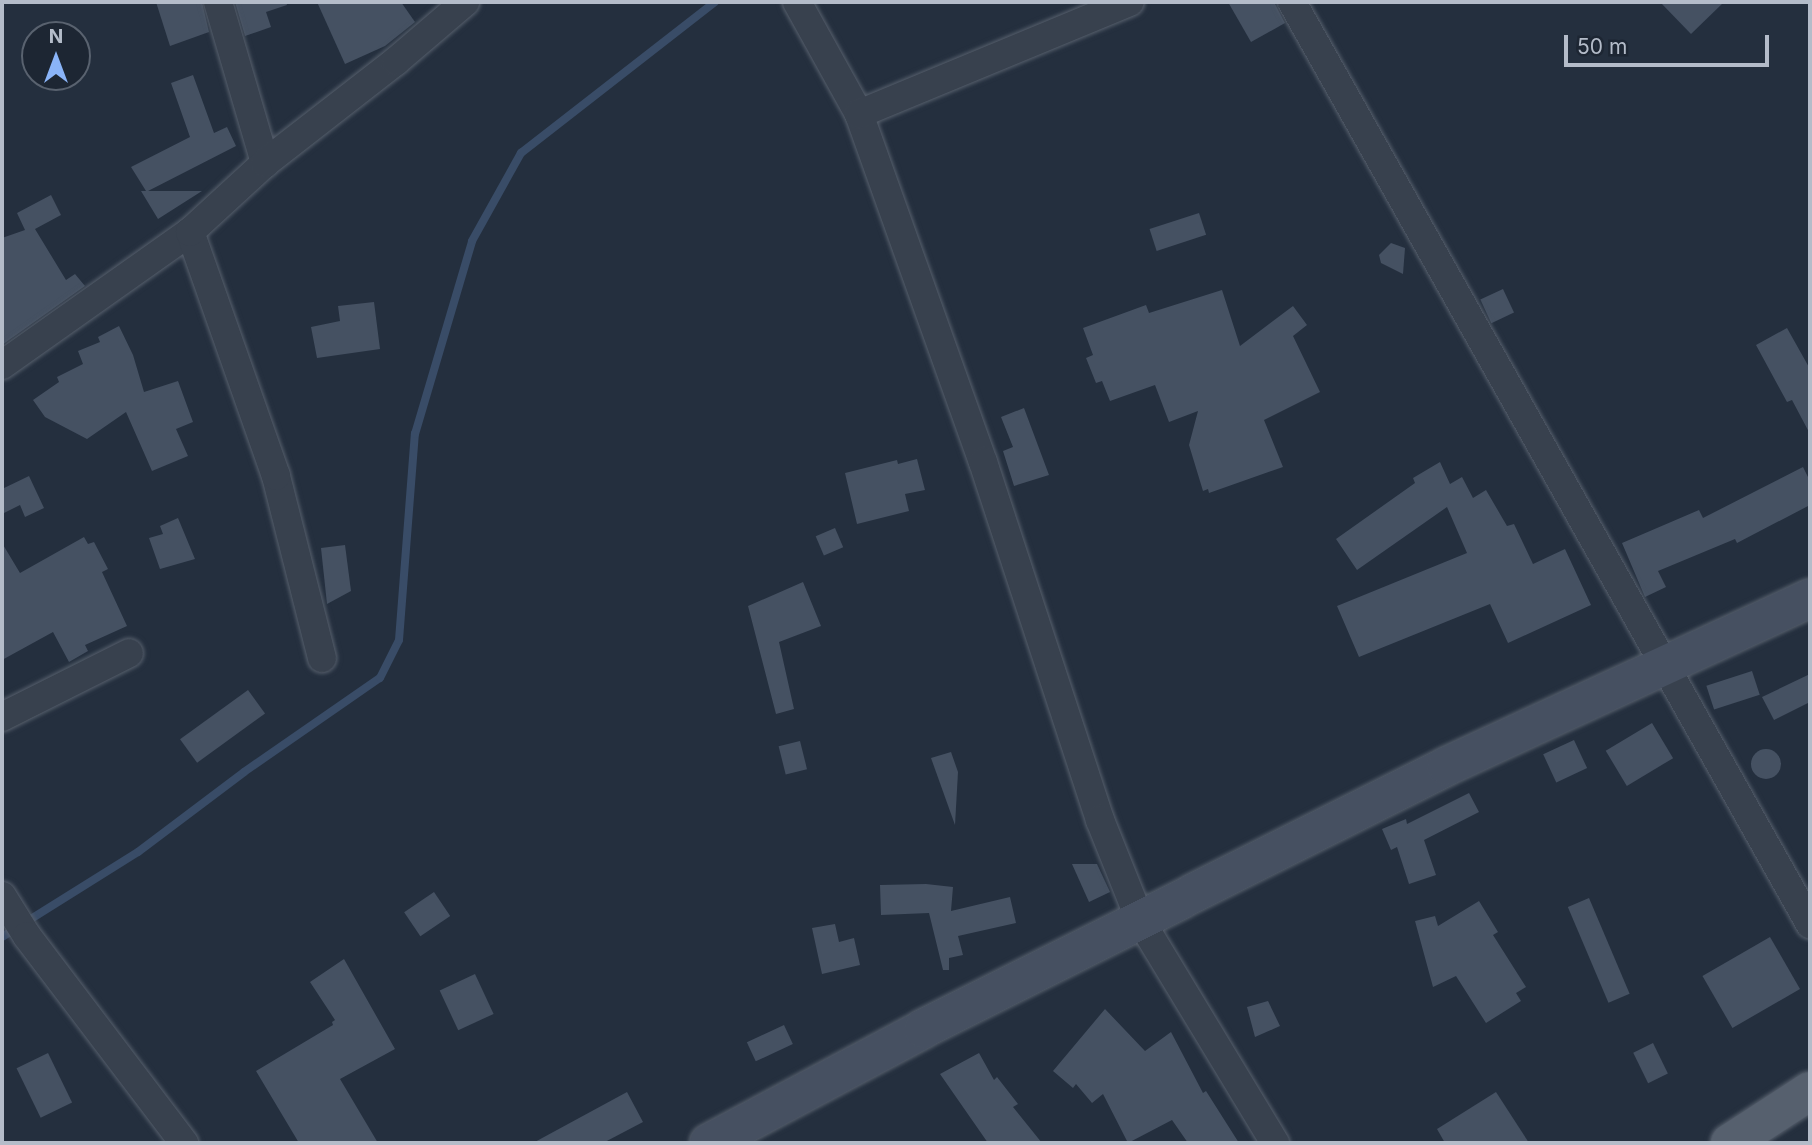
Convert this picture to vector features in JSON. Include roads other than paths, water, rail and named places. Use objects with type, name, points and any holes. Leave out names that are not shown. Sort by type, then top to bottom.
[{"type":"main road","points":[[709,1143],[923,1029],[1447,766],[1810,598]]},
{"type":"main road","points":[[1730,1143],[1810,1091]]},
{"type":"street","points":[[218,2],[265,163]]},
{"type":"street","points":[[2,365],[190,232],[265,163],[466,2]]},
{"type":"street","points":[[797,2],[859,114],[984,462],[1100,820],[1140,920],[1275,1143]]},
{"type":"street","points":[[859,114],[1130,2]]},
{"type":"street","points":[[1292,2],[1810,924]]},
{"type":"street","points":[[190,232],[275,476],[322,658]]},
{"type":"street","points":[[2,717],[129,653]]},
{"type":"street","points":[[2,896],[26,936],[184,1143]]},
{"type":"waterway","points":[[2,937],[138,852],[244,772],[380,678],[399,640],[415,434],[472,241],[521,153],[715,2]]}]
